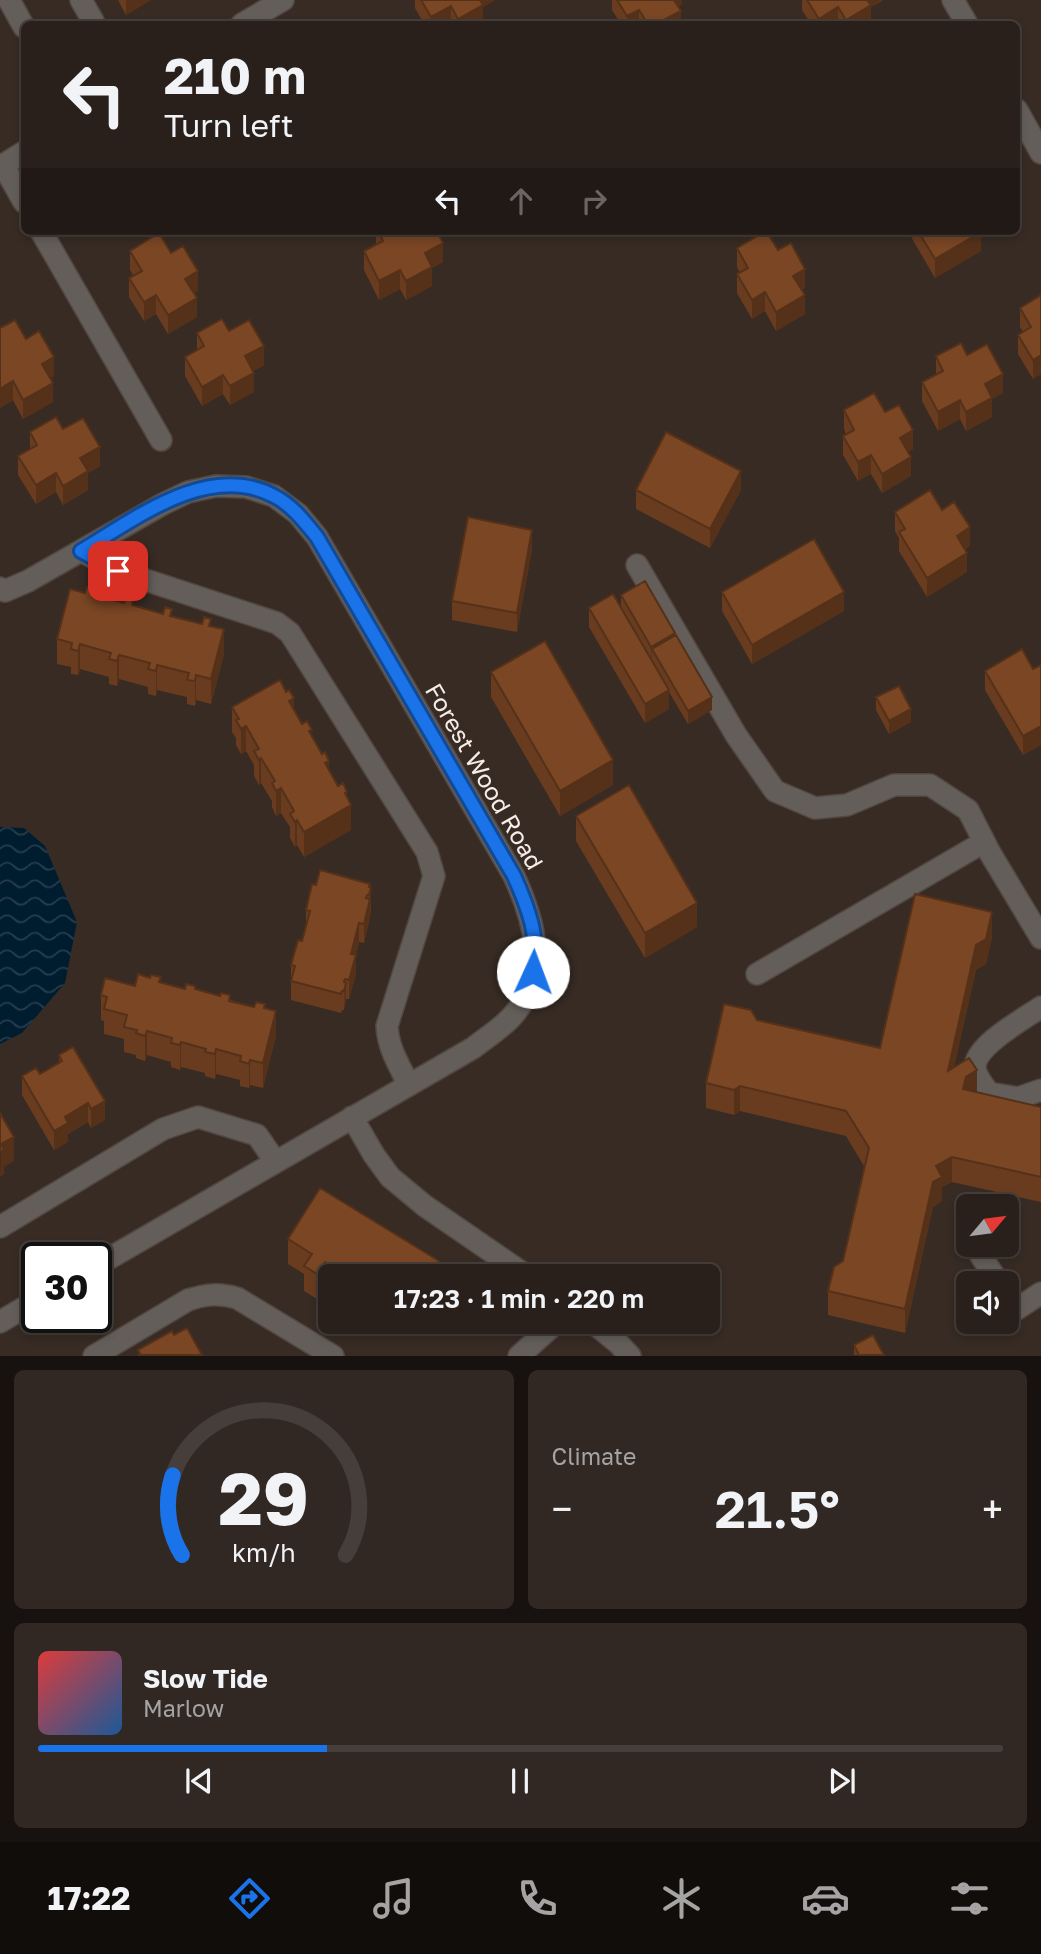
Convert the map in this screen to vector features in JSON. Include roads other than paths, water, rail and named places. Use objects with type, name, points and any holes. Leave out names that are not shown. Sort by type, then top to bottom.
[{"type":"street","points":[[9,0],[21,22]]},
{"type":"street","points":[[81,0],[93,21]]},
{"type":"street","points":[[247,21],[283,0]]},
{"type":"street","points":[[953,0],[965,21]]},
{"type":"street","points":[[1020,119],[1039,146]]},
{"type":"street","points":[[21,154],[4,165],[21,196]]},
{"type":"street","points":[[43,235],[161,440]]},
{"type":"street","name":"Forest Wood Road","points":[[2,591],[28,581],[163,503],[188,492],[216,486],[246,487],[274,496],[298,514],[317,537],[514,876],[526,901],[534,929],[536,958],[530,986],[515,1013],[495,1031],[473,1048],[112,1257]]},
{"type":"street","points":[[81,551],[118,571],[277,624],[290,633],[426,852],[434,876],[387,1026],[390,1049],[409,1084]]},
{"type":"street","points":[[637,565],[736,736],[775,791],[815,808],[847,805],[894,785],[930,785],[968,810],[1041,937]]},
{"type":"street","points":[[757,974],[984,842]]},
{"type":"street","points":[[1041,1007],[986,1045],[978,1056],[975,1068],[989,1093],[1018,1098],[1041,1090]]},
{"type":"street","points":[[0,1227],[163,1129],[198,1116],[257,1135],[275,1161]]},
{"type":"street","points":[[352,1117],[390,1177],[425,1206],[510,1264]]},
{"type":"street","points":[[1019,1307],[1041,1293]]},
{"type":"street","points":[[94,1356],[188,1300],[205,1294],[222,1294],[237,1298],[333,1356]]},
{"type":"street","points":[[0,1322],[21,1310]]},
{"type":"street","points":[[519,1356],[544,1334]]},
{"type":"street","points":[[607,1334],[630,1356]]},
{"type":"water","points":[[0,827],[24,828],[45,846],[77,922],[65,983],[22,1033],[0,1044]]}]
